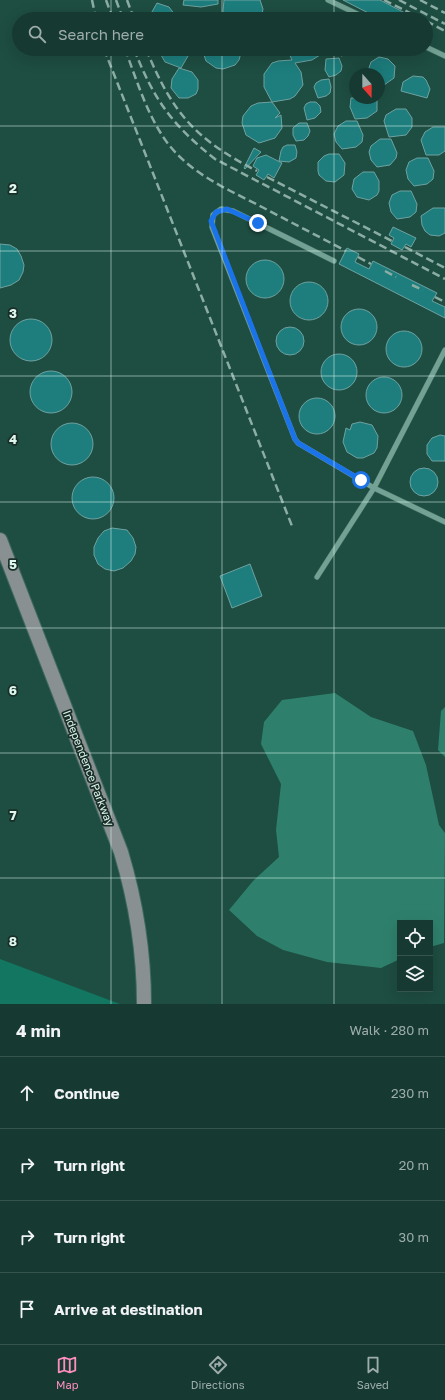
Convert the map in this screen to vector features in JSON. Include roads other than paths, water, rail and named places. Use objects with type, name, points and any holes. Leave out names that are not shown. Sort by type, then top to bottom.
[{"type":"main road","name":"Independence Parkway","points":[[0,540],[121,852],[132,887],[140,930],[144,1004]]},
{"type":"lane","points":[[328,0],[353,12]]},
{"type":"lane","points":[[433,50],[445,56]]},
{"type":"lane","points":[[334,261],[233,211],[221,209],[213,216],[212,227],[295,439],[298,443],[374,488],[445,522]]},
{"type":"lane","points":[[317,577],[374,488],[445,350]]},
{"type":"railway","points":[[92,0],[95,12]]},
{"type":"railway","points":[[106,0],[110,12]]},
{"type":"railway","points":[[116,0],[120,12]]},
{"type":"railway","points":[[127,0],[131,12]]},
{"type":"railway","points":[[384,0],[408,12]]},
{"type":"railway","points":[[399,0],[422,12]]},
{"type":"railway","points":[[420,0],[445,13]]},
{"type":"railway","points":[[433,18],[445,24]]},
{"type":"railway","points":[[433,25],[445,31]]},
{"type":"railway","points":[[107,56],[292,526]]},
{"type":"railway","points":[[128,56],[155,123],[169,145],[189,165],[224,188],[346,251]]},
{"type":"railway","points":[[137,56],[149,83],[166,110],[187,135],[215,159],[445,279]]},
{"type":"railway","points":[[149,56],[166,91],[188,122],[217,148],[257,171]]},
{"type":"railway","points":[[267,177],[392,241]]},
{"type":"railway","points":[[405,247],[445,268]]},
{"type":"railway","points":[[358,257],[371,264]]},
{"type":"railway","points":[[385,271],[396,277]]},
{"type":"railway","points":[[412,285],[423,290]]},
{"type":"railway","points":[[435,297],[445,302]]}]
